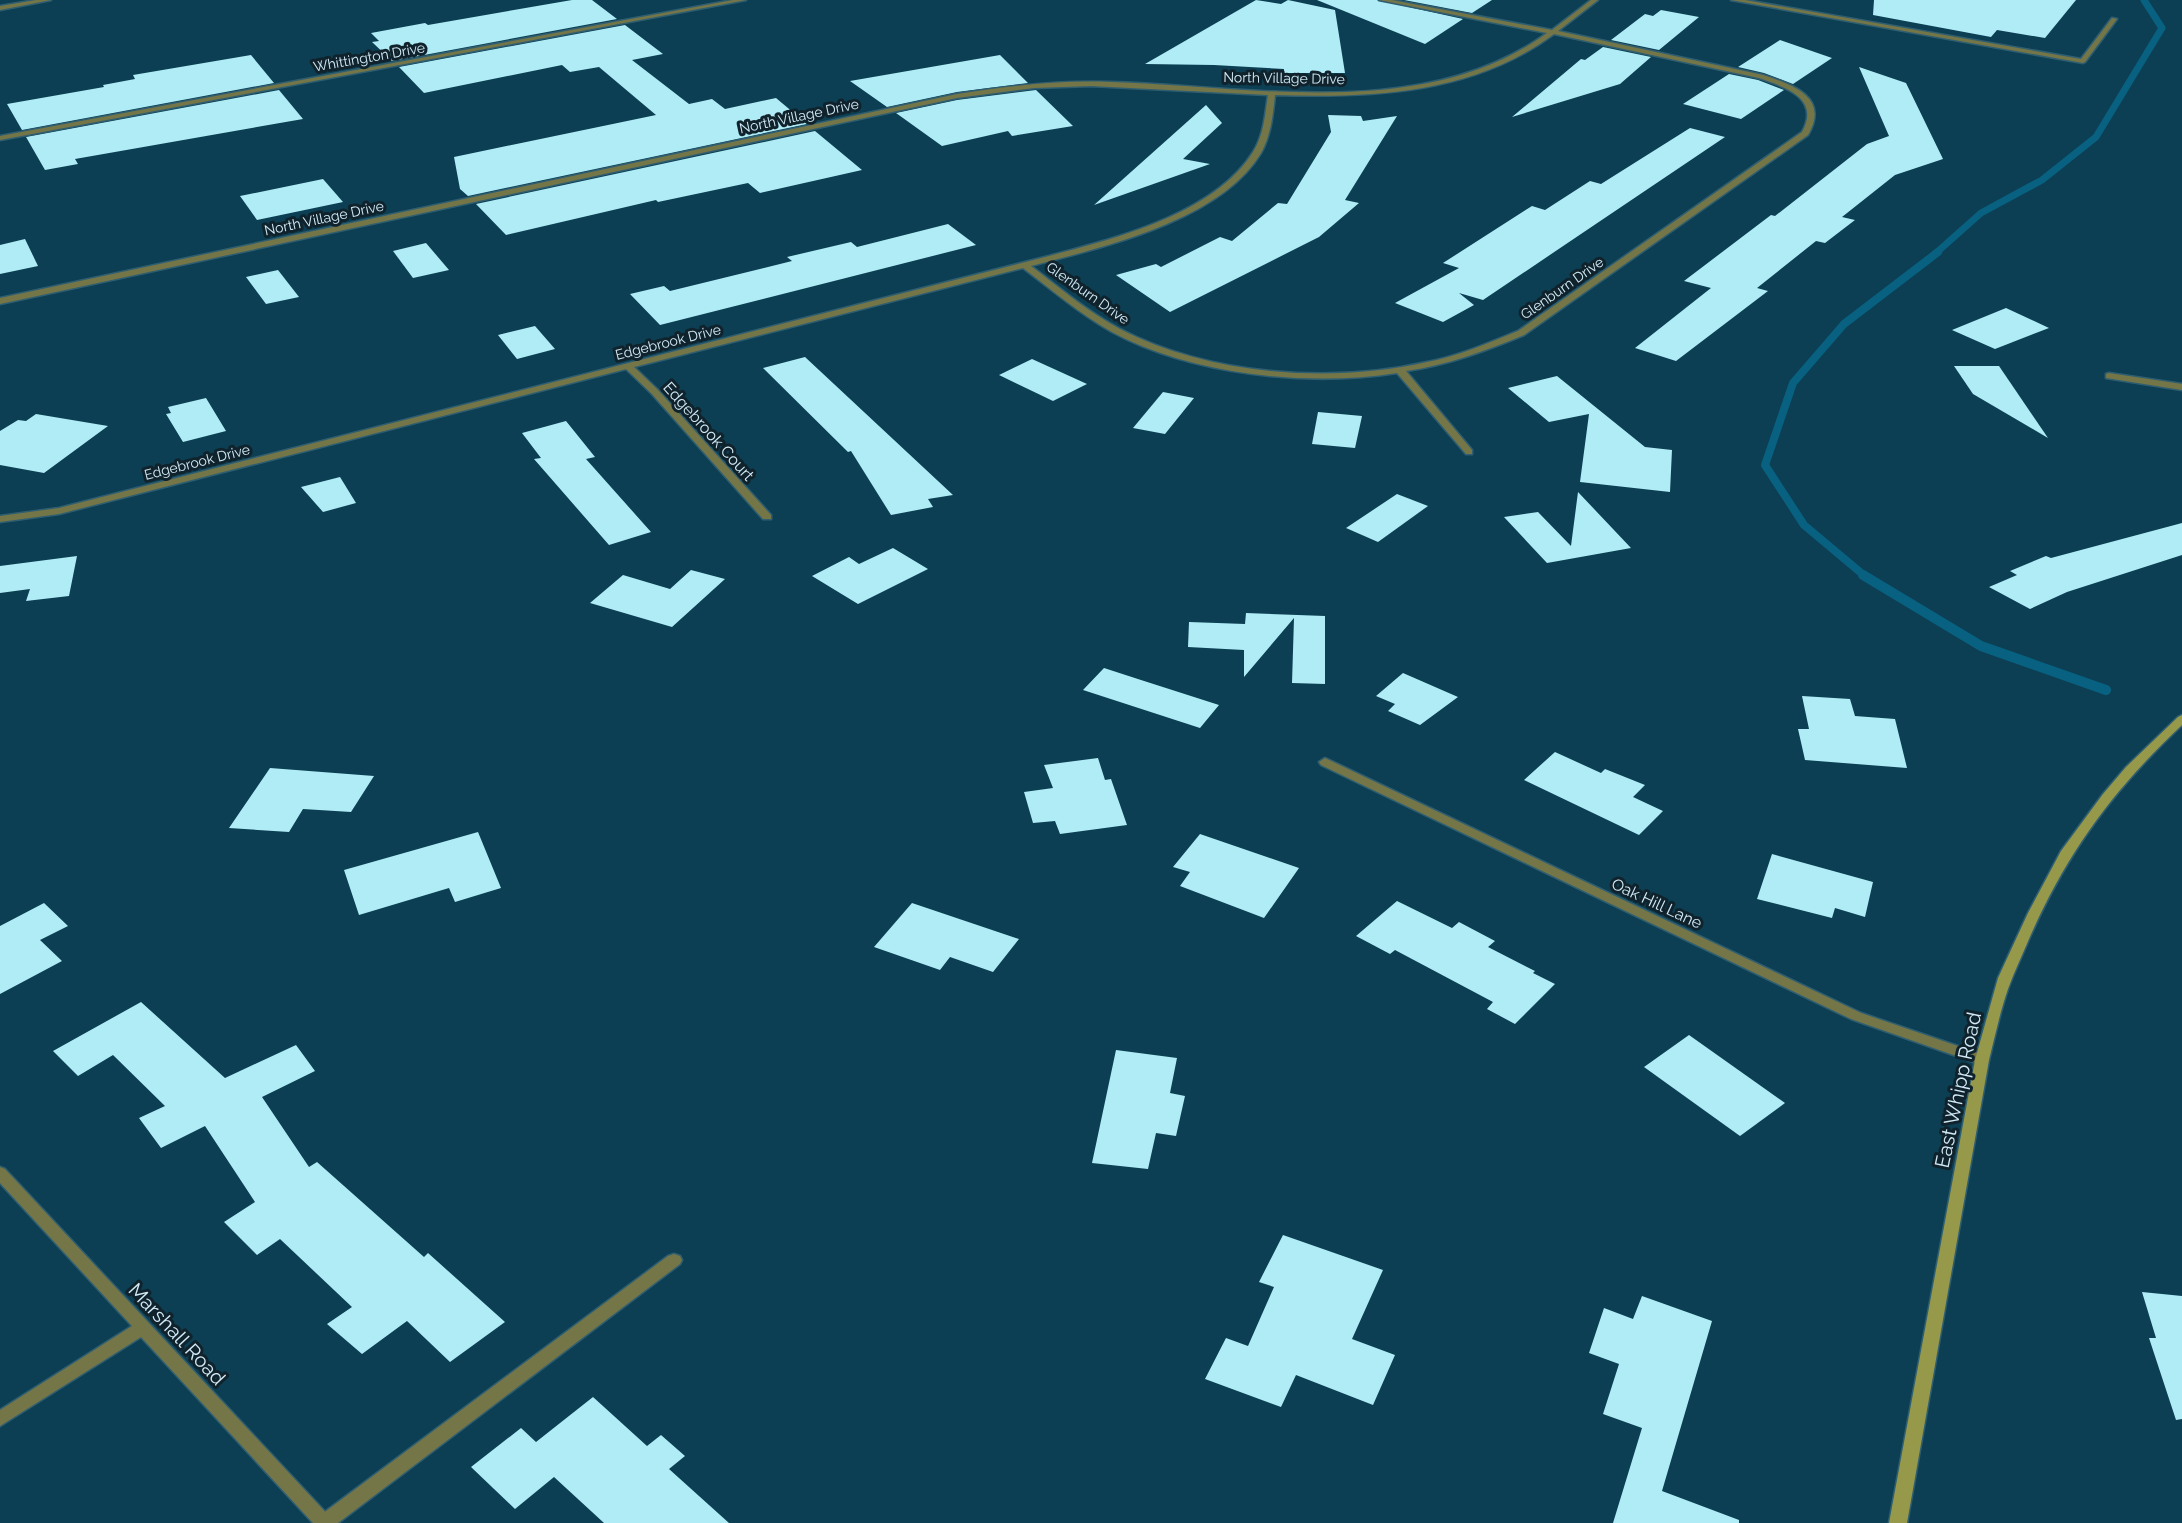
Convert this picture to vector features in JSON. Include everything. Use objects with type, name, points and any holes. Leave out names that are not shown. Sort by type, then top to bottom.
[{"type":"main road","name":"East Whipp Road","points":[[1898,1523],[1982,1060],[1998,996],[2040,896],[2071,843],[2106,796],[2139,759],[2182,719]]},
{"type":"street","points":[[0,8],[48,0]]},
{"type":"street","name":"Whittington Drive","points":[[0,138],[743,0]]},
{"type":"street","points":[[1382,0],[1552,32]]},
{"type":"street","name":"North Village Drive","points":[[0,302],[978,92],[1043,85],[1099,84],[1272,93],[1355,92],[1434,83],[1486,70],[1524,52],[1595,0]]},
{"type":"street","points":[[1734,0],[2083,61],[2114,19]]},
{"type":"street","name":"Glenburn Drive","points":[[1024,265],[1105,324],[1137,340],[1186,357],[1227,366],[1301,374],[1339,375],[1400,370],[1469,355],[1521,333],[1805,133],[1813,123],[1814,114],[1804,97],[1778,82],[1761,76],[1552,32]]},
{"type":"street","name":"Edgebrook Drive","points":[[0,519],[59,511],[1024,265],[1128,236],[1190,209],[1238,176],[1256,155],[1265,134],[1272,93]]},
{"type":"street","name":"Edgebrook Court","points":[[628,366],[654,391],[767,517]]},
{"type":"street","points":[[1400,370],[1469,452]]},
{"type":"street","points":[[2109,376],[2182,387]]},
{"type":"street","name":"Oak Hill Lane","points":[[1325,762],[1856,1016],[1982,1060]]},
{"type":"street","name":"Marshall Road","points":[[0,1173],[324,1523]]},
{"type":"street","points":[[324,1523],[674,1260]]},
{"type":"street","points":[[0,1419],[142,1328]]},
{"type":"building","points":[[572,0],[592,0],[617,19],[392,61],[372,42],[379,41],[371,33]]},
{"type":"building","points":[[1256,0],[1281,4],[1288,0],[1335,10],[1345,73],[1284,73],[1284,69],[1145,64]]},
{"type":"building","points":[[1317,0],[1377,0],[1463,19],[1425,44]]},
{"type":"building","points":[[1404,0],[1492,0],[1472,13]]},
{"type":"building","points":[[1874,0],[2076,0],[2045,38],[1997,30],[1991,37],[1873,15]]},
{"type":"building","points":[[1661,10],[1699,17],[1659,50],[1611,40],[1645,14],[1653,16]]},
{"type":"building","points":[[625,25],[663,54],[632,60],[689,104],[712,99],[725,109],[776,98],[807,124],[468,196],[460,189],[454,157],[656,115],[599,67],[570,72],[562,65],[424,93],[399,67]]},
{"type":"building","points":[[1780,40],[1832,58],[1793,84],[1764,73],[1738,67]]},
{"type":"building","points":[[1603,47],[1651,57],[1620,84],[1512,117],[1581,59],[1585,60]]},
{"type":"building","points":[[251,55],[274,83],[22,130],[7,104],[104,87],[103,85],[135,79],[133,75]]},
{"type":"building","points":[[1000,55],[1028,83],[957,92],[887,107],[850,81]]},
{"type":"building","points":[[1859,67],[1906,83],[1943,159],[1895,175],[1842,217],[1855,220],[1825,243],[1816,241],[1757,288],[1768,291],[1676,361],[1635,348],[1711,288],[1684,281],[1771,215],[1775,216],[1867,144],[1889,136]]},
{"type":"building","points":[[1729,74],[1758,80],[1784,90],[1741,119],[1683,104]]},
{"type":"building","points":[[279,90],[303,119],[75,159],[78,164],[45,170],[26,137]]},
{"type":"building","points":[[1036,90],[1073,126],[1012,136],[1008,131],[942,146],[896,113],[957,100]]},
{"type":"building","points":[[1206,105],[1222,123],[1183,159],[1210,164],[1094,205]]},
{"type":"building","points":[[1328,115],[1361,116],[1363,121],[1397,116],[1345,200],[1359,203],[1319,237],[1170,312],[1116,275],[1156,264],[1161,267],[1220,237],[1232,241],[1278,203],[1287,204],[1331,132]]},
{"type":"building","points":[[1690,128],[1725,137],[1483,300],[1459,293],[1474,305],[1443,322],[1395,303],[1459,268],[1443,263],[1532,206],[1545,210],[1590,181],[1601,184]]},
{"type":"building","points":[[815,131],[862,170],[760,193],[748,183],[658,202],[656,200],[506,235],[476,204]]},
{"type":"building","points":[[323,179],[343,202],[257,220],[240,196]]},
{"type":"building","points":[[948,224],[976,245],[660,325],[630,294],[664,286],[670,291],[792,261],[787,257],[851,242],[857,247]]},
{"type":"building","points":[[25,239],[38,266],[0,274],[0,245]]},
{"type":"building","points":[[426,243],[449,270],[413,278],[393,251]]},
{"type":"building","points":[[278,270],[299,297],[266,304],[246,277]]},
{"type":"building","points":[[2006,308],[2049,328],[1995,349],[1952,330]]},
{"type":"building","points":[[535,326],[555,349],[517,359],[498,335]]},
{"type":"building","points":[[805,357],[953,495],[928,499],[933,507],[891,515],[851,451],[848,452],[763,368]]},
{"type":"building","points":[[1032,359],[1087,384],[1053,401],[999,375]]},
{"type":"building","points":[[1954,366],[1999,366],[2048,438],[1973,394]]},
{"type":"building","points":[[1557,376],[1645,447],[1672,450],[1670,492],[1580,482],[1589,414],[1549,422],[1508,388]]},
{"type":"building","points":[[1163,392],[1194,398],[1165,434],[1133,428]]},
{"type":"building","points":[[206,398],[226,431],[183,442],[166,414],[171,413],[168,407]]},
{"type":"building","points":[[1318,412],[1362,416],[1355,448],[1312,444]]},
{"type":"building","points":[[36,414],[108,426],[44,473],[0,465],[0,431],[18,420],[26,421]]},
{"type":"building","points":[[566,421],[595,457],[586,459],[651,532],[609,545],[534,459],[541,458],[522,433]]},
{"type":"building","points":[[340,477],[356,503],[323,512],[301,487]]},
{"type":"building","points":[[1578,492],[1631,548],[1547,563],[1504,517],[1538,512],[1571,546]]},
{"type":"building","points":[[1397,494],[1428,506],[1378,542],[1346,528]]},
{"type":"building","points":[[2182,523],[2182,555],[2067,592],[2030,609],[1989,587],[2017,575],[2010,571],[2046,556],[2051,558]]},
{"type":"building","points":[[893,548],[928,569],[858,604],[812,576],[849,557],[859,564]]},
{"type":"building","points":[[77,556],[69,596],[26,601],[30,589],[0,593],[0,566]]},
{"type":"building","points":[[691,570],[725,579],[672,627],[590,603],[623,575],[670,589]]},
{"type":"building","points":[[1246,613],[1325,616],[1325,684],[1292,683],[1294,618],[1244,677],[1244,650],[1188,647],[1189,622],[1245,624]]},
{"type":"building","points":[[1104,668],[1219,705],[1200,728],[1083,690]]},
{"type":"building","points":[[1403,673],[1458,697],[1420,725],[1388,711],[1395,704],[1376,696]]},
{"type":"building","points":[[1802,696],[1850,699],[1855,716],[1895,719],[1907,768],[1805,760],[1798,729],[1809,729]]},
{"type":"building","points":[[1555,752],[1601,773],[1605,769],[1645,785],[1633,797],[1663,811],[1639,835],[1524,780]]},
{"type":"building","points":[[1098,758],[1105,780],[1111,779],[1127,825],[1060,834],[1055,821],[1033,823],[1024,792],[1053,788],[1044,765]]},
{"type":"building","points":[[270,768],[374,776],[351,812],[303,809],[289,832],[229,828]]},
{"type":"building","points":[[478,832],[501,888],[455,902],[449,888],[359,915],[344,870]]},
{"type":"building","points":[[1200,834],[1299,868],[1264,918],[1180,886],[1190,872],[1173,867]]},
{"type":"building","points":[[1772,854],[1873,882],[1865,917],[1835,908],[1832,918],[1757,899]]},
{"type":"building","points":[[1397,901],[1452,928],[1459,922],[1495,941],[1488,947],[1555,984],[1515,1024],[1487,1009],[1493,1002],[1395,950],[1390,954],[1356,936]]},
{"type":"building","points":[[44,903],[68,926],[40,940],[62,961],[0,994],[0,926]]},
{"type":"building","points":[[912,903],[1019,939],[993,972],[950,957],[940,970],[874,947]]},
{"type":"building","points":[[141,1002],[225,1078],[296,1045],[315,1071],[262,1097],[309,1167],[317,1162],[424,1257],[428,1253],[505,1322],[450,1362],[407,1321],[362,1354],[327,1324],[352,1307],[280,1239],[257,1255],[224,1222],[255,1202],[205,1126],[161,1148],[139,1118],[165,1106],[113,1055],[78,1076],[53,1051]]},
{"type":"building","points":[[1689,1035],[1785,1103],[1740,1136],[1644,1067]]},
{"type":"building","points":[[1116,1050],[1177,1058],[1170,1093],[1185,1096],[1176,1136],[1156,1133],[1148,1169],[1092,1163]]},
{"type":"building","points":[[1283,1235],[1383,1270],[1352,1339],[1395,1355],[1373,1405],[1296,1375],[1281,1407],[1205,1379],[1226,1338],[1248,1346],[1274,1287],[1259,1282]]},
{"type":"building","points":[[2142,1292],[2182,1296],[2182,1419],[2176,1420],[2149,1338],[2156,1338]]},
{"type":"building","points":[[1642,1296],[1712,1321],[1662,1491],[1739,1520],[1739,1523],[1613,1523],[1642,1428],[1603,1414],[1619,1364],[1589,1353],[1604,1308],[1633,1319]]},
{"type":"building","points":[[593,1397],[647,1446],[661,1435],[685,1456],[669,1469],[729,1523],[604,1523],[554,1477],[515,1509],[471,1467],[521,1428],[536,1442]]},
{"type":"waterway","points":[[1936,253],[1981,213],[2042,180],[2096,137],[2162,28],[2144,0]]},
{"type":"waterway","points":[[1865,576],[1804,525],[1765,465],[1793,383],[1844,324],[1938,252]]},
{"type":"waterway","points":[[1865,576],[1981,646],[2106,690]]}]
